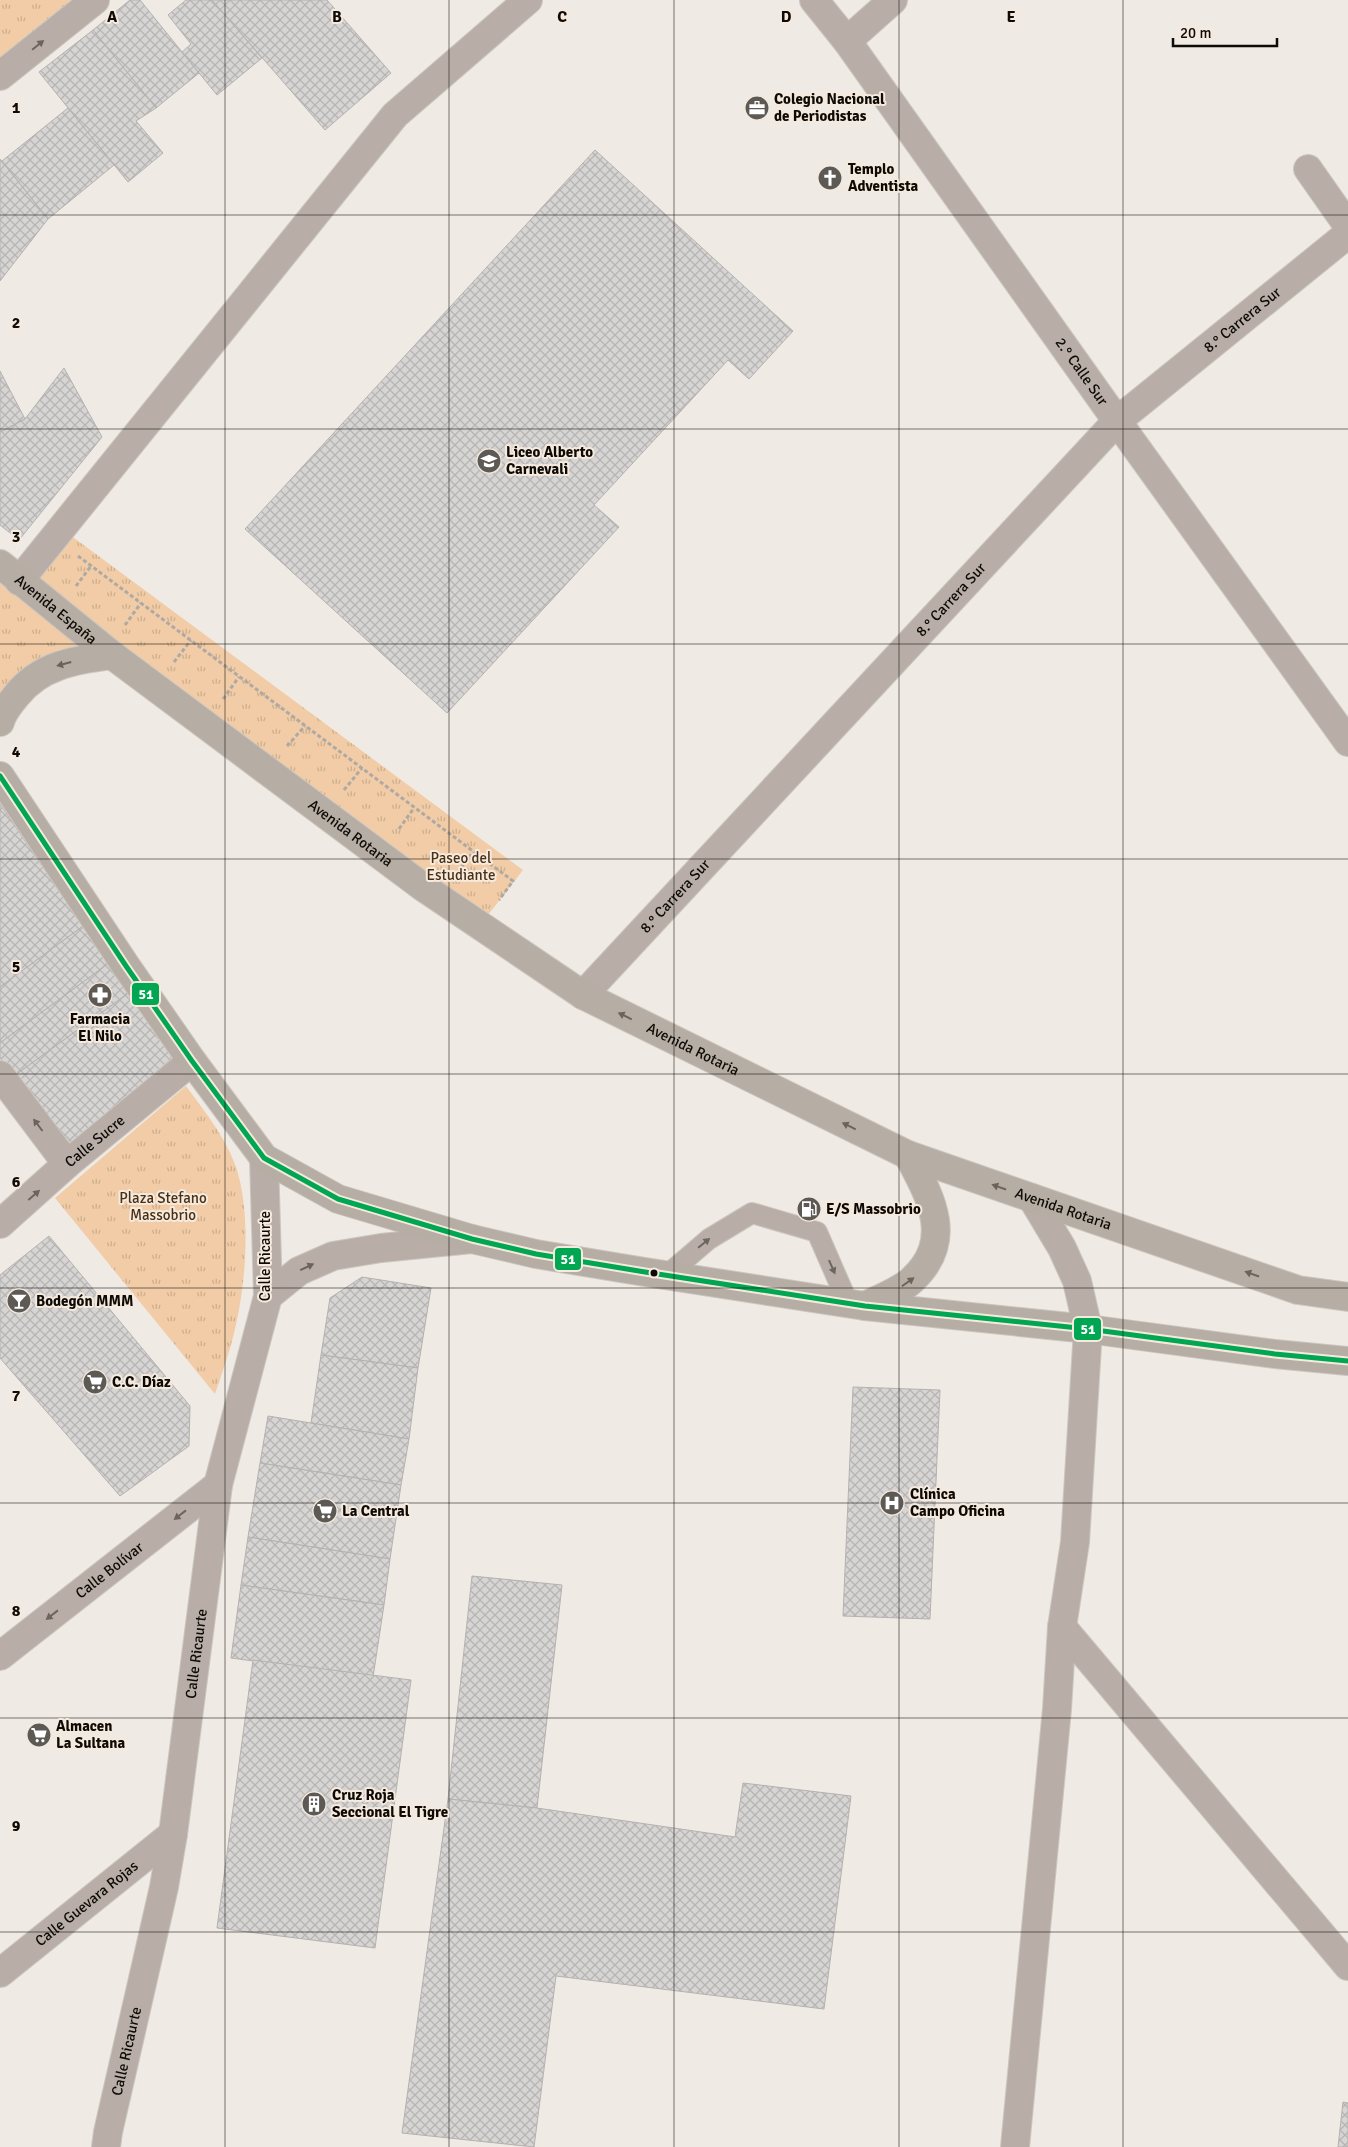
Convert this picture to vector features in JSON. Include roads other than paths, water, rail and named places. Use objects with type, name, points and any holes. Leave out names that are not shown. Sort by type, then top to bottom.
[{"type":"highway","name":"Avenida España","points":[[10,572],[112,656]]},
{"type":"highway","name":"Avenida Rotaria","points":[[112,656],[423,887],[583,995],[908,1155],[1298,1290],[1348,1297]]},
{"type":"highway","points":[[0,722],[4,711],[20,690],[34,677],[52,667],[81,660],[112,656]]},
{"type":"highway","points":[[0,776],[192,1061],[264,1158],[338,1199],[472,1240],[536,1254],[857,1305],[1088,1329],[1275,1354],[1348,1361]]},
{"type":"highway","points":[[857,1305],[912,1280],[934,1252],[936,1220],[927,1190],[908,1155]]},
{"type":"street","points":[[0,76],[95,0]]},
{"type":"street","points":[[10,572],[54,538],[395,115],[528,0]]},
{"type":"street","name":"2.° Calle Sur","points":[[814,0],[847,41],[1348,742]]},
{"type":"street","points":[[847,41],[893,0]]},
{"type":"street","points":[[1308,169],[1348,226]]},
{"type":"street","name":"8.° Carrera Sur","points":[[583,995],[1117,421],[1348,234]]},
{"type":"street","name":"Calle Sucre","points":[[0,1224],[67,1164],[192,1061]]},
{"type":"street","points":[[0,1075],[67,1164]]},
{"type":"street","name":"Calle Ricaurte","points":[[100,2142],[164,1888],[173,1834],[218,1485],[268,1296],[264,1158]]},
{"type":"street","points":[[1015,2147],[1056,1719],[1062,1627],[1075,1542],[1088,1329],[1077,1281],[1062,1248],[1032,1198]]},
{"type":"street","points":[[268,1296],[299,1271],[332,1256],[381,1248],[472,1240]]},
{"type":"street","name":"Calle Bolívar","points":[[0,1656],[218,1485]]},
{"type":"street","points":[[1062,1627],[1348,1966]]},
{"type":"street","name":"Calle Guevara Rojas","points":[[0,1973],[173,1834]]},
{"type":"lane","points":[[667,1275],[709,1239],[752,1213],[817,1232],[857,1305]]},
{"type":"place","name":"Colegio Nacional de Periodistas","points":[[757,108]]},
{"type":"place","name":"Templo Adventista","points":[[830,178]]},
{"type":"place","name":"Liceo Alberto Carnevali","points":[[489,461]]},
{"type":"place","name":"Farmacia El Nilo","points":[[100,995]]},
{"type":"place","name":"E/S Massobrio","points":[[809,1209]]},
{"type":"place","name":"Bodegón MMM","points":[[19,1301]]},
{"type":"place","name":"C.C. Díaz","points":[[95,1382]]},
{"type":"place","name":"Clínica Campo Oficina","points":[[892,1503]]},
{"type":"place","name":"La Central","points":[[325,1511]]},
{"type":"place","name":"Almacen La Sultana","points":[[39,1735]]},
{"type":"place","name":"Cruz Roja Seccional El Tigre","points":[[314,1804]]},
{"type":"park label","name":"Paseo del Estudiante","points":[[461,866]]},
{"type":"park label","name":"Plaza Stefano Massobrio","points":[[163,1206]]}]
